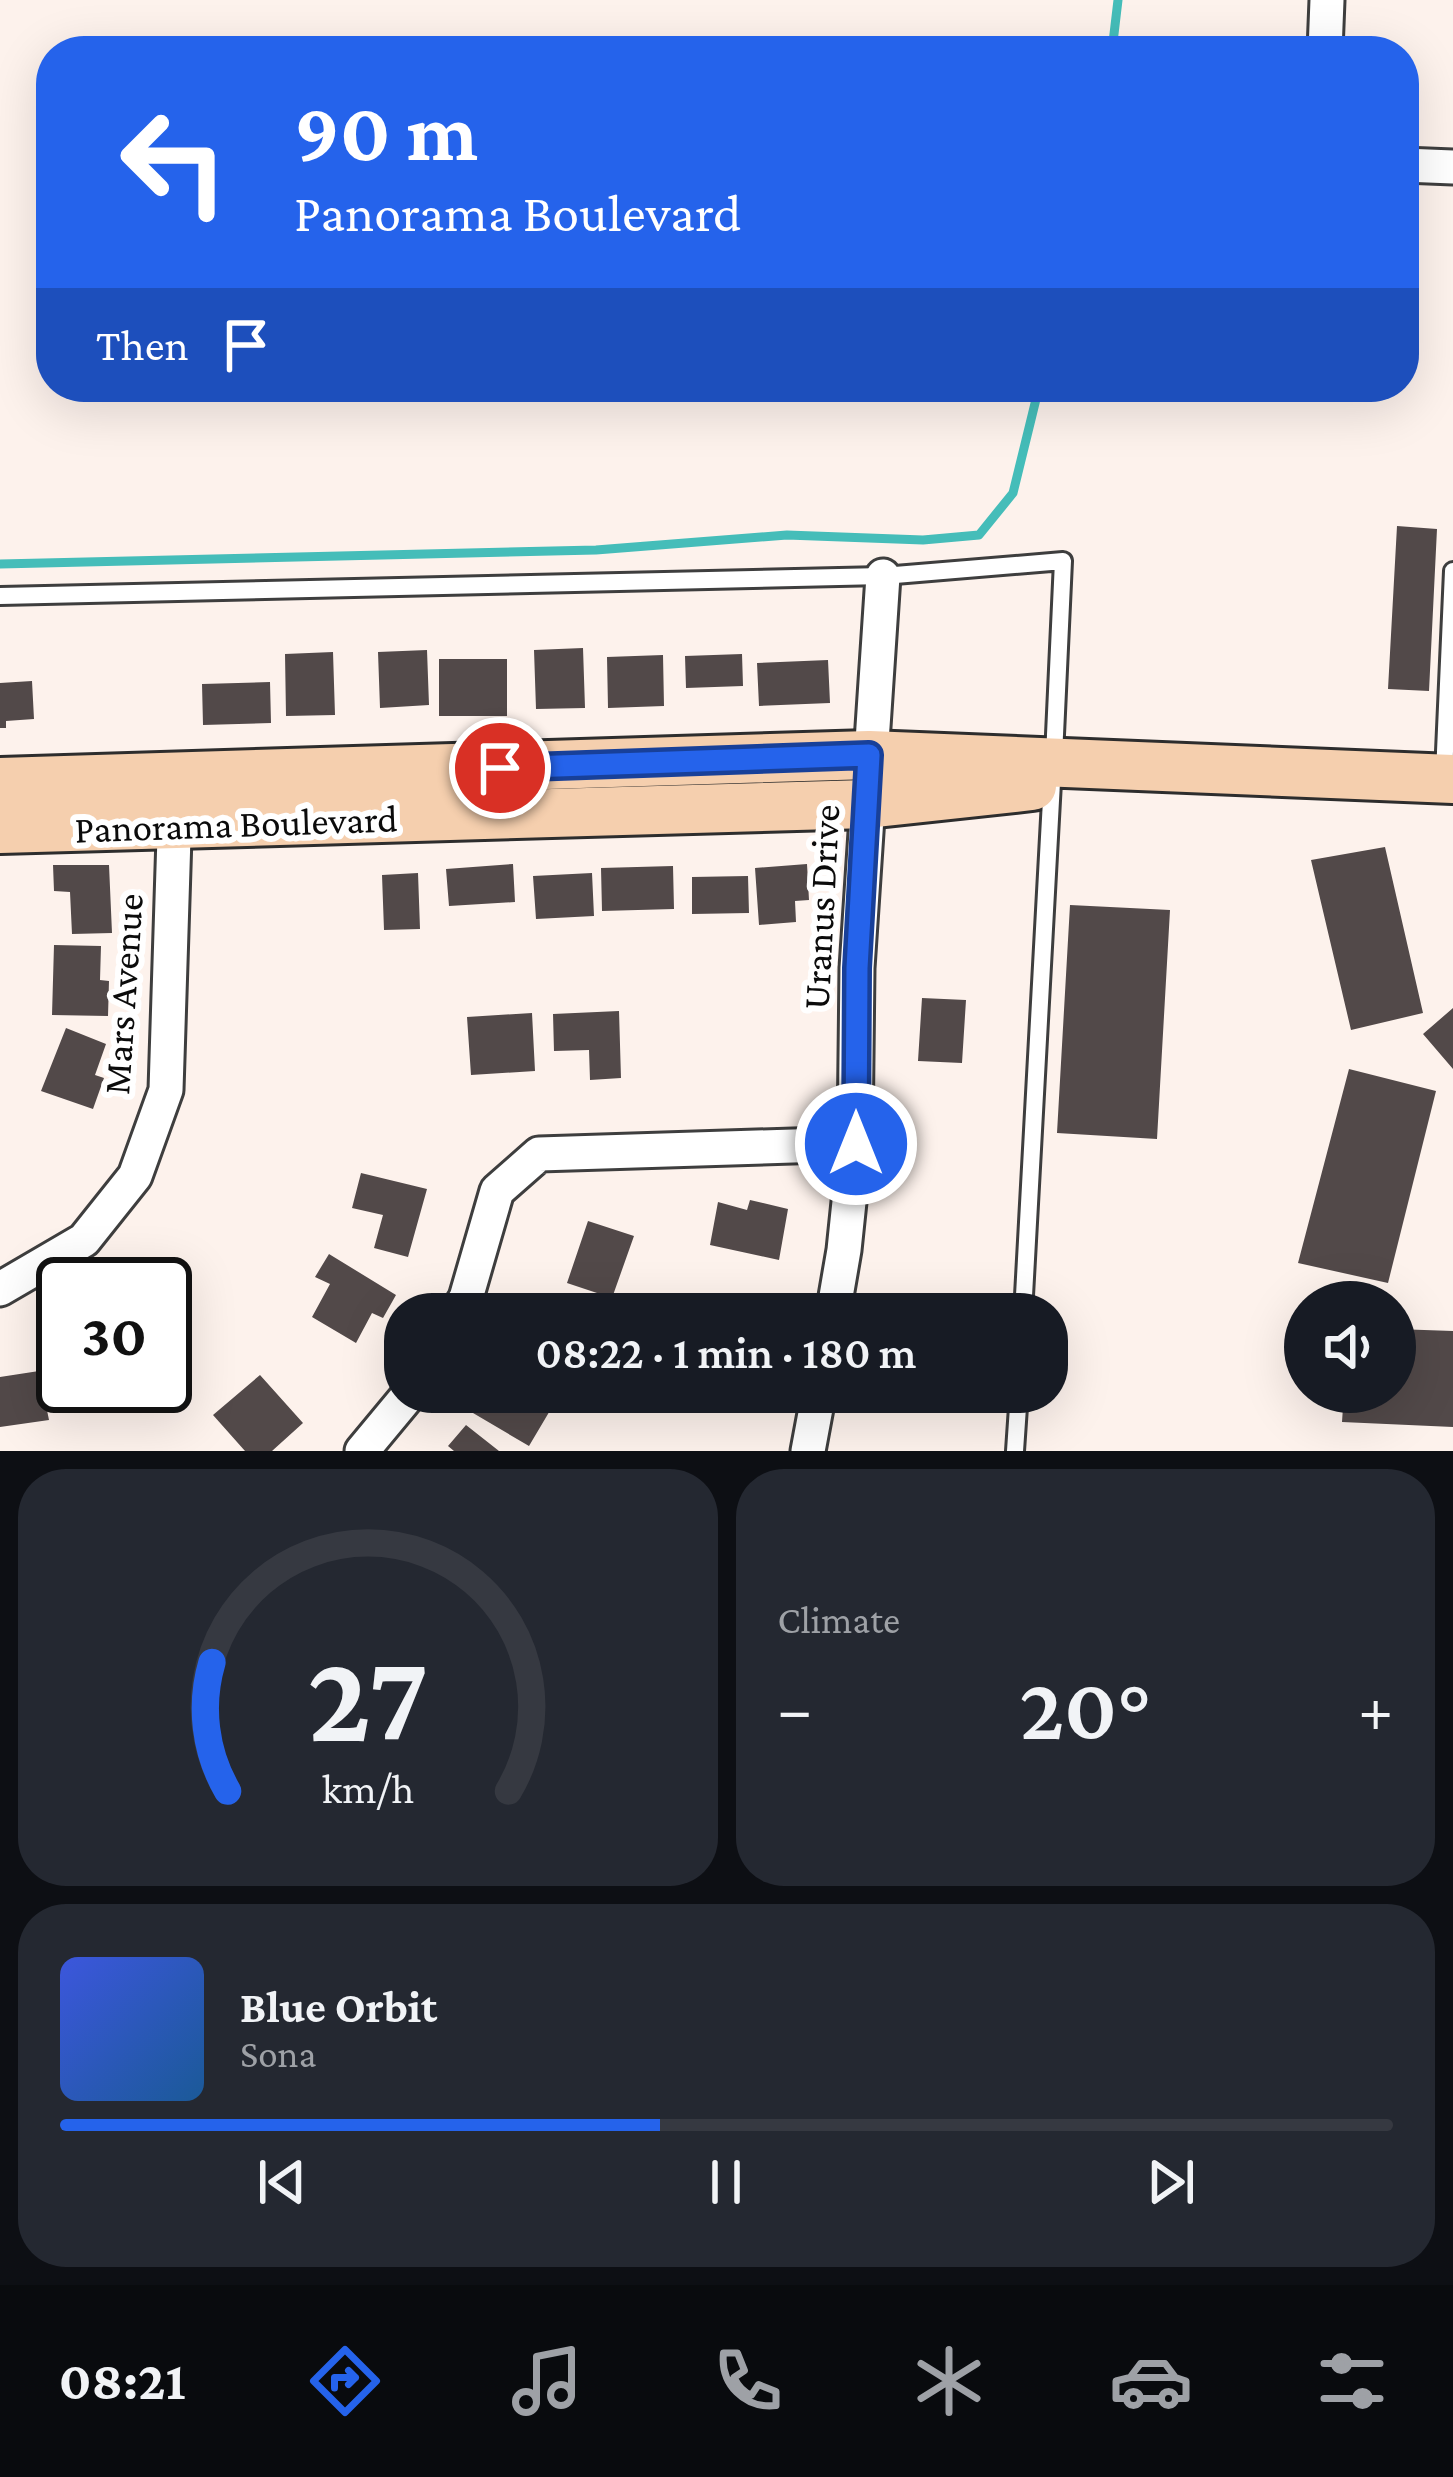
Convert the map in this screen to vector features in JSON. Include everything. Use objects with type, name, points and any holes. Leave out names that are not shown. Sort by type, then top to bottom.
[{"type":"main road","name":"Panorama Boulevard","points":[[0,830],[175,802],[869,755],[1053,773]]},
{"type":"main road","name":"Panorama Boulevard","points":[[0,782],[175,802],[867,804],[1053,773],[1190,768],[1448,779]]},
{"type":"street","points":[[1325,36],[1328,0]]},
{"type":"street","points":[[1419,166],[1453,167]]},
{"type":"street","name":"Uranus Drive","points":[[836,1293],[856,1144],[857,968],[883,576]]},
{"type":"street","name":"Mars Avenue","points":[[0,1289],[84,1240],[135,1176],[166,1090],[175,802]]},
{"type":"street","points":[[467,1293],[497,1191],[539,1154],[856,1144]]},
{"type":"street","points":[[362,1451],[394,1413]]},
{"type":"street","points":[[808,1451],[814,1413]]},
{"type":"lane","points":[[0,596],[883,576],[1063,561],[1024,1293]]},
{"type":"lane","points":[[1448,779],[1453,572]]},
{"type":"lane","points":[[1016,1451],[1017,1413]]},
{"type":"building","points":[[1397,526],[1437,529],[1429,691],[1388,689]]},
{"type":"building","points":[[583,648],[585,708],[536,709],[534,650]]},
{"type":"building","points":[[427,650],[429,705],[380,708],[378,652]]},
{"type":"building","points":[[333,652],[335,715],[286,716],[285,654]]},
{"type":"building","points":[[742,654],[743,686],[686,688],[685,656]]},
{"type":"building","points":[[663,655],[664,706],[608,708],[607,657]]},
{"type":"building","points":[[439,659],[507,659],[507,716],[439,716]]},
{"type":"building","points":[[828,660],[830,703],[759,706],[757,663]]},
{"type":"building","points":[[32,681],[34,719],[6,721],[6,728],[0,728],[0,683]]},
{"type":"building","points":[[270,682],[271,723],[203,725],[202,684]]},
{"type":"building","points":[[1385,847],[1423,1013],[1351,1030],[1311,860]]},
{"type":"building","points":[[513,864],[515,902],[449,906],[446,869]]},
{"type":"building","points":[[807,864],[809,900],[795,901],[796,922],[759,925],[755,868]]},
{"type":"building","points":[[53,865],[109,865],[112,933],[72,934],[70,892],[54,891]]},
{"type":"building","points":[[673,866],[674,909],[602,911],[601,868]]},
{"type":"building","points":[[418,873],[420,929],[384,930],[382,875]]},
{"type":"building","points":[[592,873],[594,916],[536,919],[533,876]]},
{"type":"building","points":[[748,876],[749,913],[692,914],[692,877]]},
{"type":"building","points":[[1070,905],[1170,910],[1157,1139],[1057,1133]]},
{"type":"building","points":[[54,945],[101,946],[100,980],[109,981],[108,1016],[52,1015]]},
{"type":"building","points":[[922,998],[966,1000],[962,1063],[918,1061]]},
{"type":"building","points":[[1453,1008],[1453,1069],[1423,1034]]},
{"type":"building","points":[[619,1011],[621,1078],[590,1080],[589,1050],[554,1051],[553,1014]]},
{"type":"building","points":[[532,1013],[535,1071],[471,1075],[467,1017]]},
{"type":"building","points":[[66,1028],[106,1044],[95,1075],[104,1078],[93,1109],[41,1091]]},
{"type":"building","points":[[1349,1069],[1436,1091],[1388,1281],[1298,1263]]},
{"type":"building","points":[[361,1173],[427,1189],[408,1257],[374,1248],[383,1215],[352,1208]]},
{"type":"building","points":[[750,1200],[788,1209],[779,1260],[710,1245],[718,1202],[747,1210]]},
{"type":"building","points":[[588,1221],[634,1236],[614,1293],[567,1283]]},
{"type":"building","points":[[329,1254],[393,1293],[384,1293],[383,1318],[372,1313],[356,1343],[312,1317],[330,1284],[315,1277]]},
{"type":"building","points":[[1416,1330],[1453,1331],[1453,1427],[1342,1422],[1343,1413],[1416,1413]]},
{"type":"building","points":[[36,1371],[36,1413],[48,1413],[49,1420],[0,1427],[0,1377]]},
{"type":"building","points":[[260,1375],[303,1423],[272,1451],[245,1451],[213,1415]]},
{"type":"building","points":[[473,1413],[549,1413],[529,1446]]},
{"type":"building","points":[[466,1425],[499,1451],[454,1451],[448,1446]]},
{"type":"waterway","points":[[1114,36],[1118,0]]},
{"type":"waterway","points":[[0,564],[596,550],[787,535],[923,540],[979,535],[1013,493],[1035,402]]},
{"type":"route","points":[[500,768],[869,755],[857,968],[856,1144]]}]
